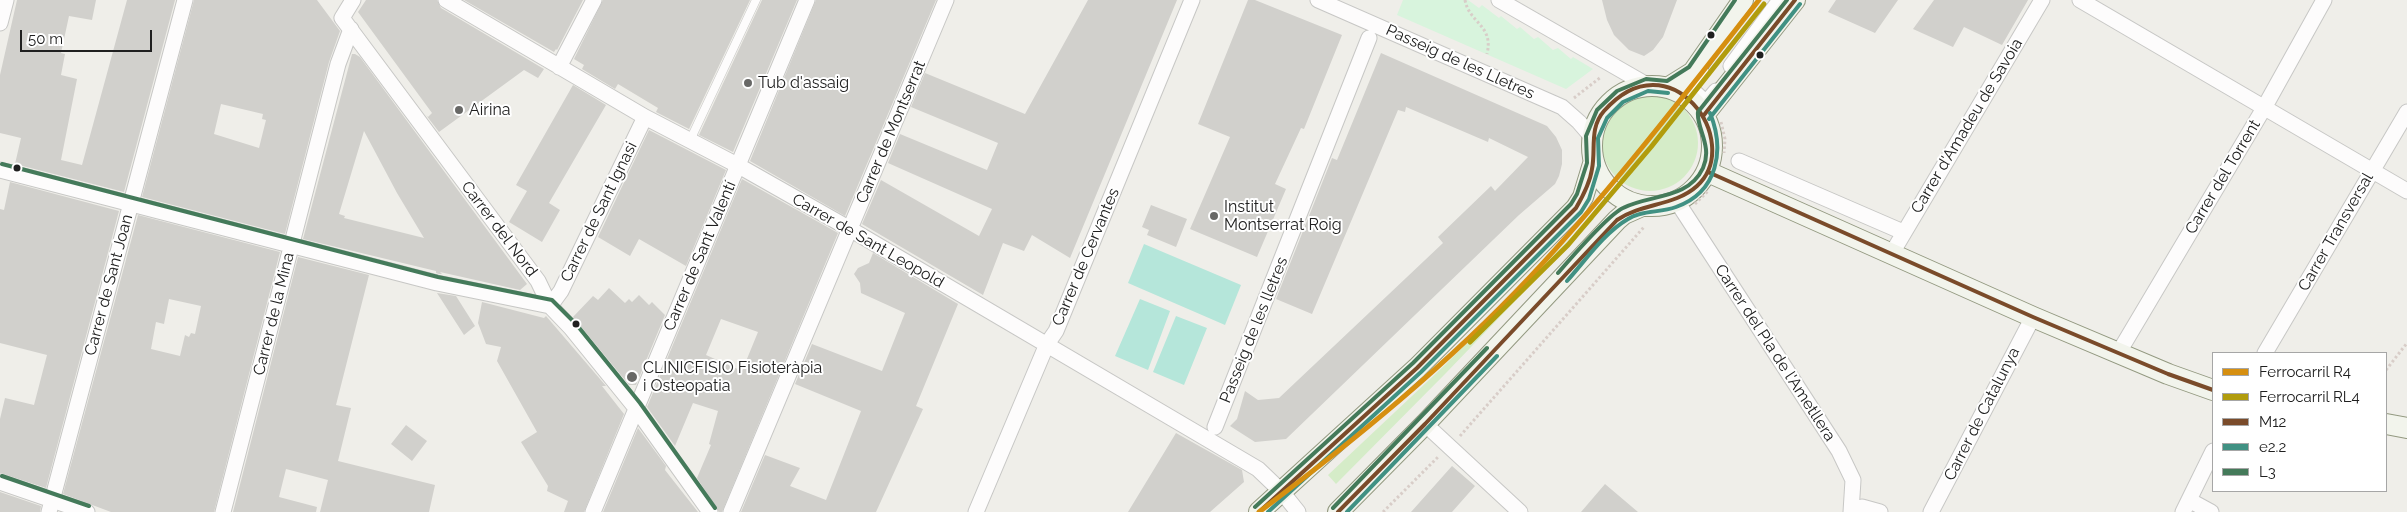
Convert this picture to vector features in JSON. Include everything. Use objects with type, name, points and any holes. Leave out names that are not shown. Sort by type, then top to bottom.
[{"type":"street","points":[[0,23],[6,0]]},
{"type":"street","name":"Carrer de Sant Joan","points":[[51,506],[129,205],[185,0]]},
{"type":"street","name":"Carrer de la Mina","points":[[223,512],[353,0]]},
{"type":"street","name":"Carrer de Sant Leopold","points":[[446,0],[645,117],[739,166],[850,229],[1258,469],[1282,492],[1298,512]]},
{"type":"street","points":[[559,67],[594,0]]},
{"type":"street","name":"Carrer de Sant Valentí","points":[[592,512],[739,166],[807,0]]},
{"type":"street","name":"Carrer de Montserrat","points":[[731,512],[946,0]]},
{"type":"street","name":"Carrer de Cervantes","points":[[976,512],[1046,344],[1060,322],[1192,0]]},
{"type":"street","name":"Passeig de les Lletres","points":[[1318,0],[1562,108],[1579,122],[1592,137]]},
{"type":"street","points":[[1338,512],[1425,424],[1616,220],[1642,206],[1676,200],[1691,192],[1708,172],[1712,138],[1704,115],[1691,99],[1669,87],[1647,85],[1499,0]]},
{"type":"street","points":[[1669,87],[1693,72],[1744,0]]},
{"type":"street","points":[[1751,0],[1689,86],[1706,103],[1724,82],[1721,80],[1780,0]]},
{"type":"street","points":[[1704,115],[1795,0]]},
{"type":"street","name":"Carrer d'Amadeu de Savoia","points":[[1892,253],[2042,0]]},
{"type":"street","points":[[2080,0],[2407,191]]},
{"type":"street","name":"Carrer del Torrent","points":[[2119,352],[2264,108],[2324,0]]},
{"type":"street","name":"Carrer del Nord","points":[[346,24],[433,143],[538,281],[550,306],[571,328],[635,407],[710,512]]},
{"type":"street","name":"Passeig de les lletres","points":[[1215,427],[1369,38]]},
{"type":"street","points":[[1259,512],[1417,368],[1576,208],[1583,197],[1593,164],[1592,137],[1602,114],[1619,97],[1647,85]]},
{"type":"street","name":"Carrer Transversal","points":[[2266,352],[2407,112]]},
{"type":"street","name":"Carrer de Sant Ignasi","points":[[550,306],[561,291],[645,117]]},
{"type":"street","points":[[1739,161],[1903,232]]},
{"type":"street","points":[[1593,164],[1603,183],[1619,198],[1642,206]]},
{"type":"street","points":[[0,170],[129,205],[292,244],[438,283],[550,306]]},
{"type":"street","points":[[1708,172],[2033,317],[2168,374],[2212,390]]},
{"type":"street","name":"Carrer del Pla de l'Ametllera","points":[[1676,200],[1839,451],[1853,480],[1851,512]]},
{"type":"street","points":[[1880,222],[1892,253]]},
{"type":"street","name":"Carrer de Catalunya","points":[[1931,512],[2033,317]]},
{"type":"street","points":[[1425,424],[1520,512]]},
{"type":"street","points":[[2387,424],[2407,428]]},
{"type":"street","points":[[2211,512],[2186,506],[2212,453]]},
{"type":"street","points":[[0,482],[51,506],[87,512]]},
{"type":"street","points":[[1851,512],[1862,507],[1880,512]]},
{"type":"lane","points":[[693,142],[693,134],[756,0]]},
{"type":"path","points":[[1465,0],[1468,9],[1486,31],[1489,48],[1487,54]]},
{"type":"path","points":[[2387,369],[2407,343]]},
{"type":"green space","points":[[1403,0],[1468,0],[1479,8],[1482,5],[1499,18],[1501,16],[1517,29],[1520,27],[1534,39],[1538,37],[1553,50],[1558,48],[1571,59],[1573,57],[1593,69],[1566,89],[1397,15]]},
{"type":"green space","points":[[1650,95],[1668,99],[1684,109],[1694,125],[1698,143],[1694,161],[1684,177],[1668,187],[1650,191],[1632,187],[1616,177],[1606,161],[1602,143],[1606,125],[1616,109],[1632,99]]},
{"type":"green space","points":[[1591,217],[1594,219],[1336,484],[1328,475],[1446,364]]},
{"type":"shaded area","points":[[1144,244],[1241,285],[1225,325],[1128,283]]},
{"type":"shaded area","points":[[1140,299],[1170,311],[1148,370],[1115,356]]},
{"type":"shaded area","points":[[1176,316],[1207,328],[1184,385],[1153,372]]},
{"type":"building","points":[[17,0],[96,0],[92,20],[69,16],[61,53],[65,54],[61,75],[77,79],[61,160],[82,165],[127,0],[175,0],[124,192],[15,164],[21,138],[0,133],[0,75]]},
{"type":"building","points":[[194,0],[317,0],[340,31],[329,62],[285,234],[142,197]],"holes":[[[221,104],[263,114],[262,119],[266,120],[259,148],[214,134]]]},
{"type":"building","points":[[366,0],[437,0],[441,8],[544,69],[538,78],[524,70],[439,132],[426,115],[428,117],[432,113],[358,12]]},
{"type":"building","points":[[464,0],[583,0],[557,50],[554,52]]},
{"type":"building","points":[[603,0],[750,0],[689,129],[656,112],[658,108],[618,84],[615,89],[582,69],[584,65],[574,59]]},
{"type":"building","points":[[762,0],[797,0],[733,152],[699,135]]},
{"type":"building","points":[[816,0],[936,0],[845,216],[750,161]]},
{"type":"building","points":[[1088,0],[1177,0],[1070,258],[1032,235],[1024,251],[1003,243],[983,295],[862,224],[881,180],[979,236],[992,209],[888,163],[900,134],[987,170],[998,143],[911,107],[925,73],[1025,114]]},
{"type":"building","points":[[1248,0],[1255,0],[1342,35],[1304,129],[1301,128],[1275,184],[1286,189],[1257,257],[1190,229],[1230,137],[1198,124]]},
{"type":"building","points":[[1602,0],[1677,0],[1663,37],[1653,50],[1644,56],[1629,50],[1614,35],[1607,20]]},
{"type":"building","points":[[1836,0],[1898,0],[1875,33],[1828,12]]},
{"type":"building","points":[[1934,0],[2028,0],[2002,45],[1964,27],[1953,47],[1913,29]]},
{"type":"building","points":[[1381,53],[1547,126],[1556,137],[1562,150],[1562,164],[1559,176],[1555,184],[1519,215],[1286,439],[1255,442],[1230,426],[1237,419],[1245,391],[1258,400],[1279,398],[1443,243],[1438,237],[1491,186],[1495,191],[1528,157],[1489,138],[1488,142],[1406,107],[1405,112],[1398,110],[1312,314],[1276,299],[1332,158],[1337,160]]},
{"type":"building","points":[[352,54],[355,54],[360,57],[527,284],[520,290],[440,272],[442,274],[439,274],[436,271],[303,239]],"holes":[[[364,131],[397,193],[424,238],[344,218],[345,216],[339,214]]]},
{"type":"building","points":[[573,85],[606,105],[549,203],[560,210],[542,242],[509,222],[527,191],[516,185]]},
{"type":"building","points":[[649,130],[726,170],[686,266],[639,239],[630,256],[598,237]]},
{"type":"building","points":[[742,179],[838,233],[722,512],[719,512],[697,478],[711,445],[709,444],[718,411],[693,403],[675,446],[647,407]],"holes":[[[721,319],[758,332],[742,371],[706,355]]]},
{"type":"building","points":[[10,182],[119,211],[46,488],[0,473],[0,419],[5,398],[34,405],[47,355],[0,343],[0,209],[4,210]]},
{"type":"building","points":[[1151,205],[1187,219],[1176,247],[1147,235],[1149,230],[1142,227]]},
{"type":"building","points":[[138,215],[280,252],[214,512],[111,512],[63,494]],"holes":[[[169,299],[201,306],[195,334],[191,333],[189,337],[185,335],[180,356],[151,349],[156,322],[164,324]]]},
{"type":"building","points":[[873,253],[958,304],[916,406],[923,409],[876,512],[741,512],[765,455],[800,468],[790,486],[826,500],[861,411],[795,384],[812,344],[882,371],[905,313],[861,293],[860,283],[854,274],[858,268],[869,263]]},
{"type":"building","points":[[298,257],[369,275],[336,405],[351,408],[338,461],[435,485],[429,512],[320,512],[328,480],[286,469],[279,497],[317,507],[316,512],[233,512]]},
{"type":"building","points":[[609,288],[625,303],[629,299],[632,302],[639,295],[649,305],[652,302],[665,315],[636,385],[629,385],[573,317],[593,296],[598,300]]},
{"type":"building","points":[[437,293],[456,296],[475,326],[464,335]]},
{"type":"building","points":[[482,302],[544,318],[546,316],[606,386],[602,386],[624,414],[584,512],[564,512],[568,501],[547,491],[548,486],[521,442],[537,432],[497,361],[501,347],[486,344],[478,323]]},
{"type":"building","points":[[406,425],[427,441],[412,461],[391,444]]},
{"type":"building","points":[[638,428],[666,466],[665,470],[698,512],[603,512]]},
{"type":"building","points":[[1176,433],[1242,470],[1244,482],[1210,512],[1128,512]]},
{"type":"building","points":[[1452,466],[1475,486],[1452,512],[1411,512]]},
{"type":"building","points":[[1605,484],[1638,512],[1581,512]]},
{"type":"building","points":[[0,492],[41,506],[40,512],[0,512]]},
{"type":"rail line","name":"R4","points":[[1259,512],[1400,400],[1434,371],[1499,309],[1590,210],[1676,106],[1759,0]]},
{"type":"rail line","name":"RL4","points":[[1470,342],[1568,245],[1651,147],[1764,4]]},
{"type":"transit line","name":"L3","points":[[1255,507],[1413,363],[1571,204],[1577,194],[1587,163],[1586,136],[1597,110],[1617,91],[1646,79],[1667,81],[1689,67],[1735,0]]},
{"type":"transit line","name":"L3","points":[[1558,273],[1616,212],[1634,204],[1678,191],[1688,186],[1696,178],[1706,160],[1698,112],[1787,0]]},
{"type":"transit line","name":"M12","points":[[1704,115],[1795,0]]},
{"type":"transit line","name":"e2.2","points":[[1709,119],[1800,4]]},
{"type":"transit line","name":"M12","points":[[1259,512],[1417,368],[1576,208],[1590,179],[1596,124],[1604,111],[1629,91],[1653,85],[1675,90],[1693,104],[1706,123],[1712,145],[1709,167],[1697,186],[1679,197],[1637,210],[1617,220],[1425,424],[1338,512]]},
{"type":"transit line","name":"e2.2","points":[[1268,512],[1421,372],[1581,212],[1589,199],[1599,166],[1598,138],[1607,118],[1623,102],[1648,91],[1668,93]]},
{"type":"transit line","name":"e2.2","points":[[1567,281],[1603,239],[1619,225],[1639,214],[1676,207],[1690,200],[1701,191],[1709,180],[1717,155],[1715,127],[1710,113]]},
{"type":"transit line","name":"L3","points":[[2,164],[438,277],[552,300],[576,324],[640,403],[715,508]]},
{"type":"transit line","name":"M12","points":[[1708,172],[2033,317],[2168,374],[2212,390]]},
{"type":"transit line","name":"L3","points":[[1333,508],[1487,348]]},
{"type":"transit line","name":"e2.2","points":[[1347,512],[1497,356]]},
{"type":"transit line","name":"L3","points":[[2,476],[89,506]]},
{"type":"place","name":"Tub d'assaig","points":[[748,83]]},
{"type":"place","name":"Airina","points":[[459,110]]},
{"type":"place","name":"Institut Montserrat Roig","points":[[1214,216]]},
{"type":"place","name":"CLINICFISIO Fisioteràpia i Osteopatia","points":[[632,377]]}]
